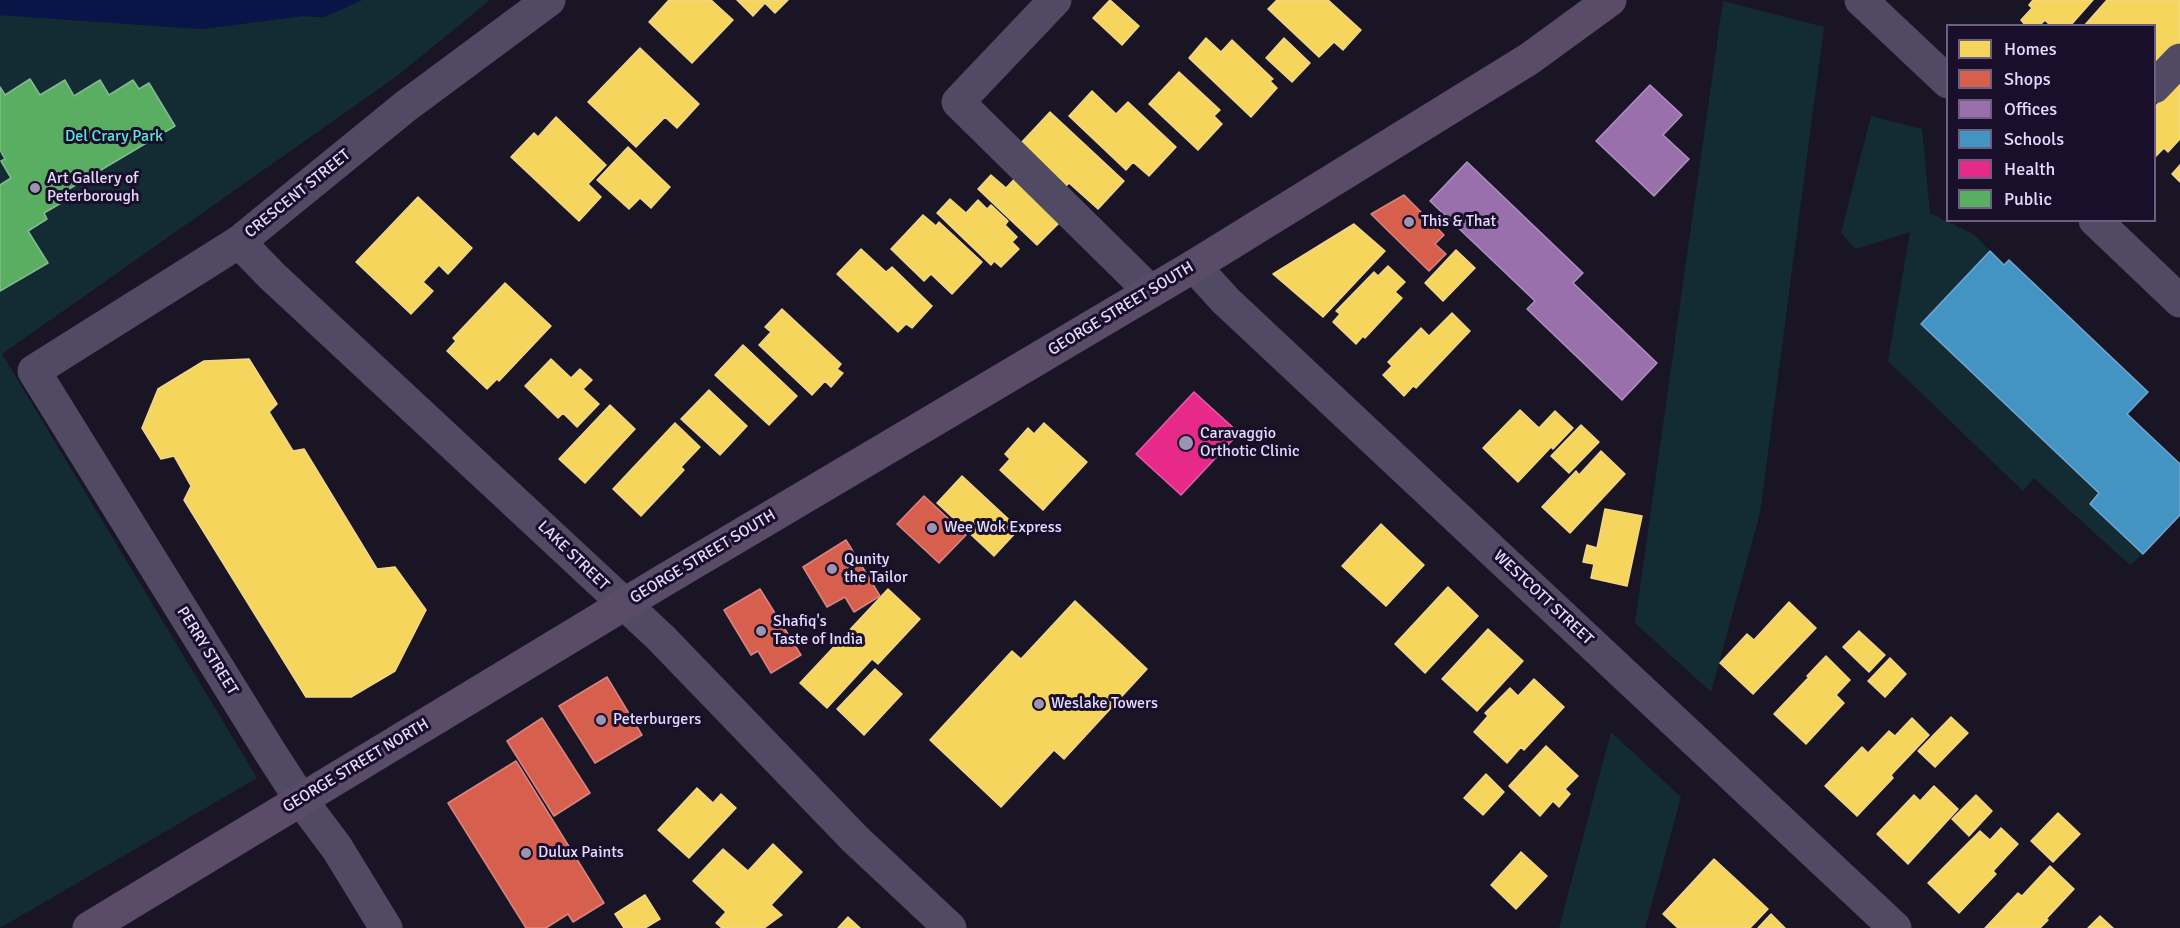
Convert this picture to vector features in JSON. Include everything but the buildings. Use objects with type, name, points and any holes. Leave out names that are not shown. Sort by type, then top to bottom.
[{"type":"main road","name":"GEORGE STREET SOUTH","points":[[624,605],[1194,266],[1529,59],[1610,0]]},
{"type":"main road","name":"GEORGE STREET NORTH","points":[[89,928],[624,605]]},
{"type":"street","name":"CRESCENT STREET","points":[[34,371],[239,242],[406,106],[549,0]]},
{"type":"street","points":[[1055,0],[958,102],[1150,291]]},
{"type":"street","points":[[1861,0],[1946,81]]},
{"type":"street","points":[[2156,85],[2180,60]]},
{"type":"street","points":[[2097,222],[2180,301]]},
{"type":"street","name":"LAKE STREET","points":[[239,242],[272,276],[661,638],[855,839],[950,928]]},
{"type":"street","name":"WESTCOTT STREET","points":[[1194,266],[1234,309],[1894,928]]},
{"type":"street","name":"PERRY STREET","points":[[34,371],[301,800],[333,842],[386,928]]},
{"type":"green space","name":"Del Crary Park","points":[[362,0],[490,0],[397,76],[2,354],[257,778],[0,928],[0,15],[202,29],[302,16],[324,17]]},
{"type":"green space","points":[[1723,1],[1824,27],[1760,513],[1711,692],[1635,623]]},
{"type":"green space","points":[[1871,116],[1922,129],[1930,213],[1975,235],[1990,251],[2075,469],[2099,493],[2090,504],[2143,554],[2130,565],[2034,478],[2023,491],[1888,361],[1910,232],[1856,249],[1841,233]]},
{"type":"green space","points":[[1611,732],[1681,797],[1645,928],[1559,928]]},
{"type":"shaded area","points":[[0,0],[362,0],[324,17],[302,16],[202,29],[0,15]]},
{"type":"place","name":"Art Gallery of Peterborough","points":[[35,188]]},
{"type":"place","name":"This & That","points":[[1409,222]]},
{"type":"place","name":"Caravaggio Orthotic Clinic","points":[[1186,443]]},
{"type":"place","name":"Wee Wok Express","points":[[932,528]]},
{"type":"place","name":"Qunity the Tailor","points":[[832,569]]},
{"type":"place","name":"Shafiq's Taste of India","points":[[761,631]]},
{"type":"place","name":"Weslake Towers","points":[[1039,704]]},
{"type":"place","name":"Peterburgers","points":[[601,720]]},
{"type":"place","name":"Dulux Paints","points":[[526,853]]}]
